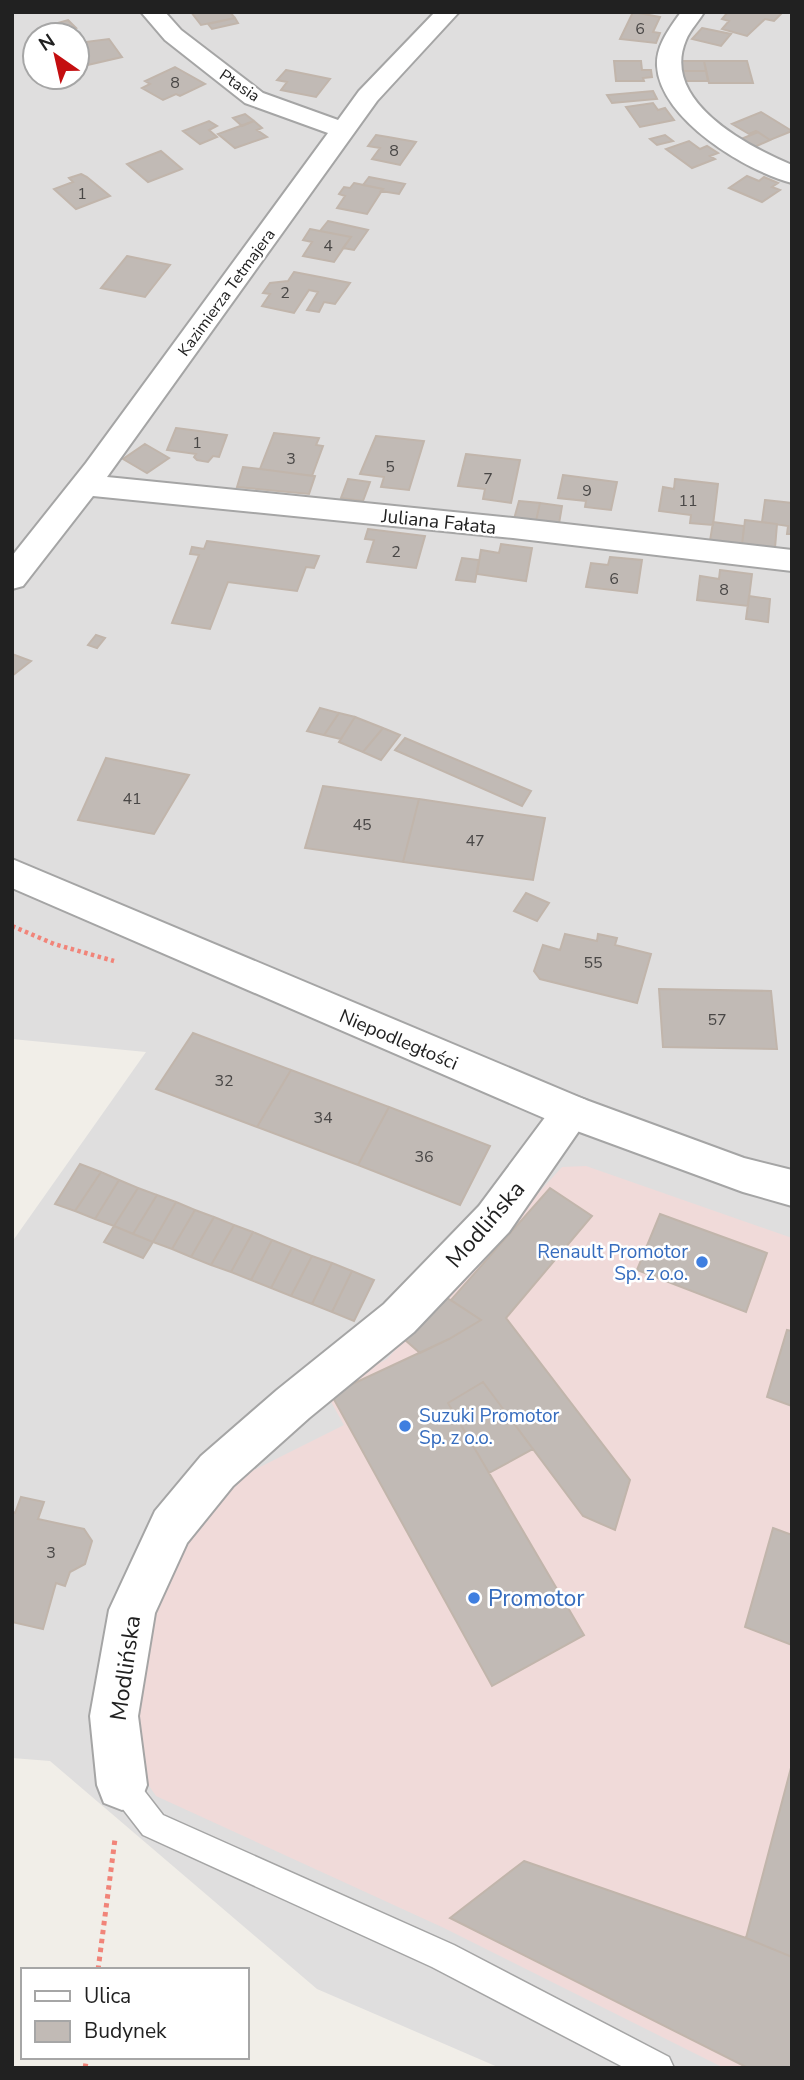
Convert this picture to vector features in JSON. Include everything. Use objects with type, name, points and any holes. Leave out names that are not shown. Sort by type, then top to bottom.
[{"type":"street","name":"Ptasia","points":[[152,12],[173,35],[254,98],[344,130]]},
{"type":"street","name":"Kazimierza Tetmajera","points":[[12,578],[85,485],[368,96],[448,12]]},
{"type":"street","points":[[693,12],[678,28],[669,53],[670,76],[681,99],[701,122],[732,146],[792,176]]},
{"type":"street","name":"Juliana Fałata","points":[[85,485],[513,528],[792,561]]},
{"type":"street","name":"Niepodległości","points":[[12,873],[572,1112],[743,1175],[792,1188]]},
{"type":"street","name":"Modlińska","points":[[122,1785],[114,1716],[132,1610],[171,1527],[217,1471],[293,1404],[399,1318],[494,1219],[572,1112]]},
{"type":"lane","points":[[122,1785],[153,1825],[443,1956],[658,2068]]},
{"type":"path","points":[[98,1968],[122,1785]]},
{"type":"shaded area","points":[[12,12],[792,12],[792,2068],[500,2068],[317,1989],[50,1761],[12,1758],[12,1242],[146,1052],[12,1039]]},
{"type":"shaded area","name":"Promotor","points":[[586,1166],[792,1238],[792,2068],[724,2068],[444,1928],[156,1796],[141,1774],[133,1702],[145,1633],[206,1494],[344,1425],[325,1391],[387,1359],[562,1167]]},
{"type":"building","points":[[191,12],[230,12],[235,18],[201,25]]},
{"type":"building","points":[[633,12],[660,17],[653,32],[660,33],[656,43],[620,39]]},
{"type":"building","points":[[728,12],[782,13],[774,21],[765,19],[747,36],[722,29],[729,21],[722,19]]},
{"type":"building","points":[[235,18],[238,23],[212,29],[208,24]]},
{"type":"building","points":[[702,28],[731,34],[721,46],[692,39]]},
{"type":"building","points":[[109,39],[122,57],[91,64],[91,41]]},
{"type":"building","points":[[614,61],[641,61],[642,70],[651,70],[652,77],[643,78],[644,81],[616,81]]},
{"type":"building","points":[[681,61],[704,61],[706,71],[683,71]]},
{"type":"building","points":[[704,61],[747,61],[753,83],[709,83]]},
{"type":"building","points":[[175,67],[205,84],[180,96],[176,94],[163,100],[142,88],[150,84],[145,81]]},
{"type":"building","points":[[286,70],[330,79],[316,97],[281,90],[287,82],[277,80]]},
{"type":"building","points":[[683,71],[706,71],[708,81],[685,81]]},
{"type":"building","points":[[653,91],[657,99],[612,103],[607,95]]},
{"type":"building","points":[[653,103],[658,110],[665,108],[674,120],[640,127],[626,107]]},
{"type":"building","points":[[761,112],[792,131],[770,140],[756,131],[749,134],[732,124]]},
{"type":"building","points":[[245,114],[254,121],[242,126],[233,118]]},
{"type":"building","points":[[209,121],[217,126],[209,130],[217,137],[200,144],[183,131]]},
{"type":"building","points":[[254,121],[262,128],[257,130],[267,137],[235,148],[218,134]]},
{"type":"building","points":[[758,132],[770,140],[752,148],[739,140]]},
{"type":"building","points":[[376,135],[416,142],[400,165],[372,159],[380,148],[368,146]]},
{"type":"building","points":[[665,135],[673,141],[657,145],[650,139]]},
{"type":"building","points":[[689,141],[700,149],[707,146],[718,153],[710,156],[715,159],[692,168],[666,149]]},
{"type":"building","points":[[161,151],[182,169],[148,182],[127,164]]},
{"type":"building","points":[[81,174],[110,196],[76,209],[54,189],[73,182],[69,178]]},
{"type":"building","points":[[747,176],[759,181],[764,177],[778,183],[772,187],[780,190],[762,202],[729,188]]},
{"type":"building","points":[[369,177],[405,184],[399,194],[381,191],[383,189],[363,185]]},
{"type":"building","points":[[354,183],[383,189],[367,214],[337,208],[345,196],[339,194],[344,187],[350,188]]},
{"type":"building","points":[[328,221],[368,230],[354,250],[343,248],[351,237],[320,231]]},
{"type":"building","points":[[310,229],[351,237],[334,262],[303,256],[312,242],[303,240]]},
{"type":"building","points":[[127,256],[170,265],[145,297],[101,288]]},
{"type":"building","points":[[294,272],[350,283],[335,304],[324,302],[319,312],[307,310],[318,292],[309,290],[294,313],[262,306],[270,294],[263,293],[270,283],[288,281]]},
{"type":"building","points":[[176,428],[227,435],[219,457],[213,456],[208,462],[197,460],[194,457],[196,454],[167,450]]},
{"type":"building","points":[[274,433],[319,438],[316,445],[323,446],[312,476],[260,469]]},
{"type":"building","points":[[376,436],[424,441],[409,490],[381,487],[384,477],[360,474]]},
{"type":"building","points":[[145,444],[169,458],[147,473],[123,459]]},
{"type":"building","points":[[466,454],[520,460],[511,503],[483,499],[485,489],[458,486]]},
{"type":"building","points":[[243,467],[315,476],[309,494],[237,487]]},
{"type":"building","points":[[563,475],[617,482],[611,510],[585,507],[586,501],[558,498]]},
{"type":"building","points":[[348,479],[370,482],[363,501],[341,498]]},
{"type":"building","points":[[675,479],[718,484],[713,525],[690,523],[691,515],[659,511],[663,487],[674,489]]},
{"type":"building","points":[[765,500],[792,503],[792,534],[787,534],[788,526],[762,522]]},
{"type":"building","points":[[519,501],[540,503],[536,521],[514,519]]},
{"type":"building","points":[[540,503],[562,506],[559,524],[536,521]]},
{"type":"building","points":[[745,520],[777,524],[775,548],[742,545]]},
{"type":"building","points":[[713,522],[744,526],[742,545],[710,541]]},
{"type":"building","points":[[368,529],[425,536],[416,568],[367,562],[374,540],[365,539]]},
{"type":"building","points":[[207,541],[319,556],[314,568],[306,567],[297,591],[228,582],[210,629],[172,623],[199,555],[190,554],[192,547],[204,549]]},
{"type":"building","points":[[501,544],[532,548],[526,581],[477,574],[481,550],[499,553]]},
{"type":"building","points":[[610,557],[642,560],[637,593],[586,587],[591,563],[608,565]]},
{"type":"building","points":[[462,558],[479,560],[475,582],[456,580]]},
{"type":"building","points":[[720,570],[752,574],[748,606],[697,600],[700,576],[719,579]]},
{"type":"building","points":[[749,596],[770,599],[768,622],[746,619]]},
{"type":"building","points":[[96,635],[105,638],[97,648],[88,645]]},
{"type":"building","points":[[12,654],[31,661],[12,676]]},
{"type":"building","points":[[320,708],[339,713],[324,735],[307,731]]},
{"type":"building","points":[[339,713],[355,717],[341,739],[324,735]]},
{"type":"building","points":[[355,717],[383,728],[363,752],[339,742]]},
{"type":"building","points":[[383,728],[400,735],[381,760],[363,752]]},
{"type":"building","points":[[405,738],[531,791],[522,806],[395,750]]},
{"type":"building","points":[[106,758],[189,775],[154,834],[78,820]]},
{"type":"building","points":[[323,786],[419,799],[403,862],[305,848]]},
{"type":"building","points":[[419,799],[545,818],[533,880],[403,862]]},
{"type":"building","points":[[526,893],[549,903],[537,921],[514,911]]},
{"type":"building","points":[[565,934],[597,941],[598,934],[617,938],[615,945],[651,954],[637,1003],[540,979],[534,971],[543,945],[560,950]]},
{"type":"building","points":[[659,989],[771,991],[777,1049],[663,1047]]},
{"type":"building","points":[[193,1033],[291,1070],[257,1127],[156,1089]]},
{"type":"building","points":[[291,1070],[389,1107],[358,1165],[257,1127]]},
{"type":"building","points":[[389,1107],[490,1146],[460,1205],[358,1165]]},
{"type":"building","points":[[80,1164],[101,1172],[75,1211],[55,1204]]},
{"type":"building","points":[[101,1172],[119,1180],[95,1219],[75,1211]]},
{"type":"building","points":[[119,1180],[138,1188],[114,1226],[95,1219]]},
{"type":"building","points":[[138,1188],[157,1195],[133,1234],[114,1226]]},
{"type":"building","name":"Suzuki Promotor Sp. z o.o.","points":[[550,1188],[592,1216],[506,1318],[630,1480],[615,1530],[583,1516],[483,1382],[448,1403],[584,1635],[492,1686],[331,1394],[449,1339],[481,1320],[451,1300]]},
{"type":"building","points":[[157,1195],[176,1202],[153,1242],[133,1234]]},
{"type":"building","points":[[176,1202],[195,1210],[172,1249],[153,1242]]},
{"type":"building","points":[[195,1210],[214,1217],[191,1257],[172,1249]]},
{"type":"building","name":"Renault Promotor Sp. z o.o.","points":[[660,1214],[767,1253],[746,1312],[637,1270]]},
{"type":"building","points":[[214,1217],[234,1225],[211,1265],[191,1257]]},
{"type":"building","points":[[234,1225],[253,1232],[231,1272],[211,1265]]},
{"type":"building","points":[[114,1226],[153,1242],[143,1258],[104,1242]]},
{"type":"building","points":[[253,1232],[272,1240],[251,1280],[231,1272]]},
{"type":"building","points":[[272,1240],[292,1248],[271,1288],[251,1280]]},
{"type":"building","points":[[292,1248],[312,1256],[291,1296],[271,1288]]},
{"type":"building","points":[[312,1256],[332,1263],[312,1304],[291,1296]]},
{"type":"building","points":[[332,1263],[352,1271],[332,1312],[312,1304]]},
{"type":"building","points":[[352,1271],[374,1280],[354,1321],[332,1312]]},
{"type":"building","points":[[438,1292],[481,1320],[420,1353],[404,1339]]},
{"type":"building","points":[[787,1330],[792,1331],[792,1406],[767,1397]]},
{"type":"building","points":[[483,1382],[533,1449],[489,1473],[448,1403]]},
{"type":"building","points":[[21,1497],[44,1502],[38,1519],[84,1529],[92,1541],[85,1564],[70,1572],[65,1586],[56,1583],[43,1629],[12,1622],[12,1512],[15,1513]]},
{"type":"building","points":[[773,1528],[792,1535],[792,1645],[745,1627]]},
{"type":"building","points":[[792,1764],[792,1957],[746,1938]]},
{"type":"building","points":[[524,1861],[746,1938],[792,1957],[791,2068],[748,2068],[450,1918]]},
{"type":"place","name":"Renault Promotor Sp. z o.o.","points":[[702,1262]]},
{"type":"place","name":"Suzuki Promotor Sp. z o.o.","points":[[405,1426]]},
{"type":"place","name":"Promotor","points":[[474,1598]]}]
